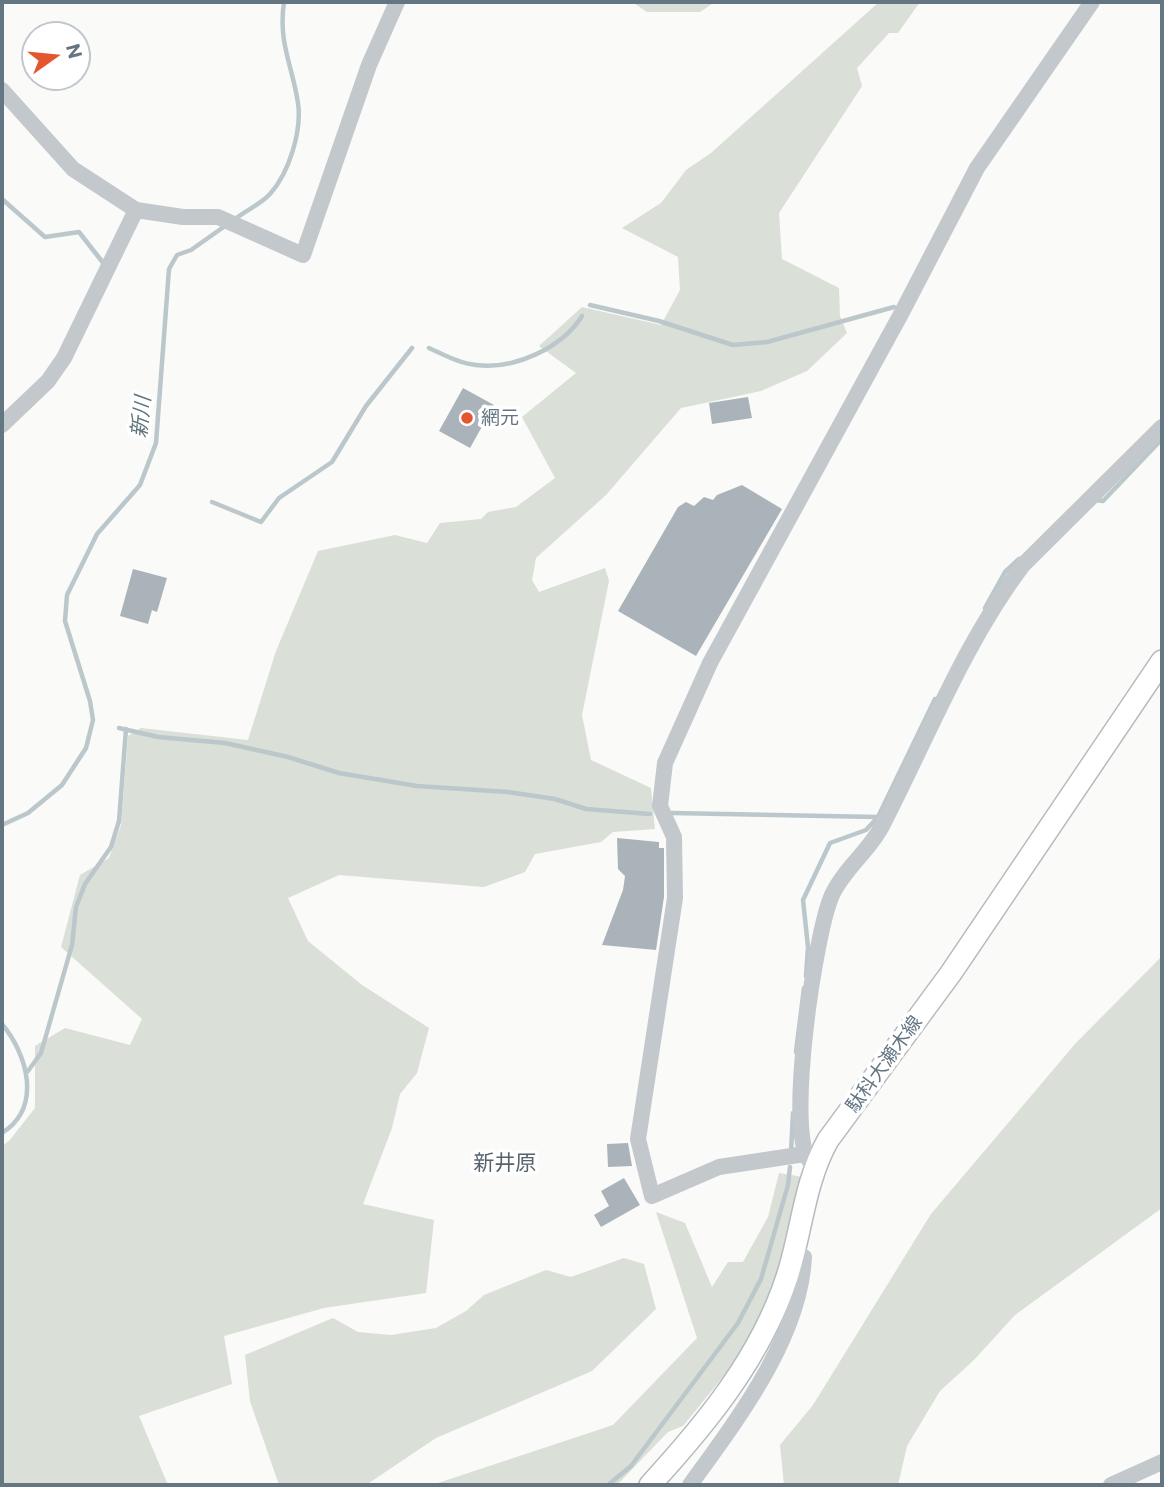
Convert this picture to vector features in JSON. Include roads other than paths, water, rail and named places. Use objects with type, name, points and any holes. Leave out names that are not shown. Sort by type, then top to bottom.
[{"type":"main road","name":"駄科大瀬木線","points":[[650,1485],[738,1379],[772,1318],[794,1251],[809,1160],[828,1140],[1044,838],[1162,662]]},
{"type":"street","points":[[2,90],[73,169],[136,210],[183,217],[218,217],[303,255],[369,65],[397,2]]},
{"type":"street","points":[[1092,2],[977,168],[895,327],[710,663],[665,763],[660,806],[674,837],[675,898],[638,1139],[652,1196],[719,1167],[809,1160],[799,1108],[806,1027],[833,893],[880,830],[965,660],[1006,587],[1023,565],[1084,508],[1162,427]]},
{"type":"street","points":[[2,425],[48,381],[64,358],[136,210]]},
{"type":"street","points":[[690,1485],[750,1401],[787,1326],[803,1273],[804,1257],[794,1251]]},
{"type":"street","points":[[1111,1485],[1162,1462]]},
{"type":"waterway","name":"新川","points":[[235,219],[262,201],[277,185],[296,139],[299,114],[284,42],[284,2]]},
{"type":"waterway","points":[[2,199],[45,237],[79,232],[104,264]]},
{"type":"waterway","name":"新川","points":[[2,825],[28,813],[62,785],[86,748],[93,720],[90,701],[65,621],[67,595],[97,534],[140,485],[156,443],[169,269],[177,255],[191,250],[225,226]]},
{"type":"waterway","points":[[590,305],[659,321],[733,345],[767,342],[894,307]]},
{"type":"waterway","points":[[429,348],[470,364],[506,364],[550,347],[582,316]]},
{"type":"waterway","points":[[212,502],[261,522],[279,498],[332,462],[366,406],[412,348]]},
{"type":"waterway","points":[[1095,500],[1103,501],[1162,439]]},
{"type":"waterway","points":[[985,608],[1005,572],[1019,559]]},
{"type":"waterway","points":[[806,976],[808,947],[803,900],[830,843],[866,830],[878,817],[935,699]]},
{"type":"waterway","points":[[119,728],[158,737],[225,743],[288,757],[339,773],[417,786],[508,792],[555,799],[586,809],[650,814]]},
{"type":"waterway","points":[[28,1071],[41,1053],[72,945],[76,907],[85,884],[111,847],[119,821],[126,729]]},
{"type":"waterway","points":[[672,813],[877,817]]},
{"type":"waterway","points":[[796,1052],[804,988]]},
{"type":"waterway","name":"新川","points":[[2,1024],[18,1050],[27,1080],[23,1109],[15,1122],[2,1133]]},
{"type":"waterway","points":[[791,1153],[793,1113]]},
{"type":"waterway","points":[[608,1485],[631,1466],[738,1323],[761,1279],[788,1185],[790,1167]]},
{"type":"place","name":"網元","points":[[467,418]]},
{"type":"district","name":"新井原","points":[[505,1163]]}]
